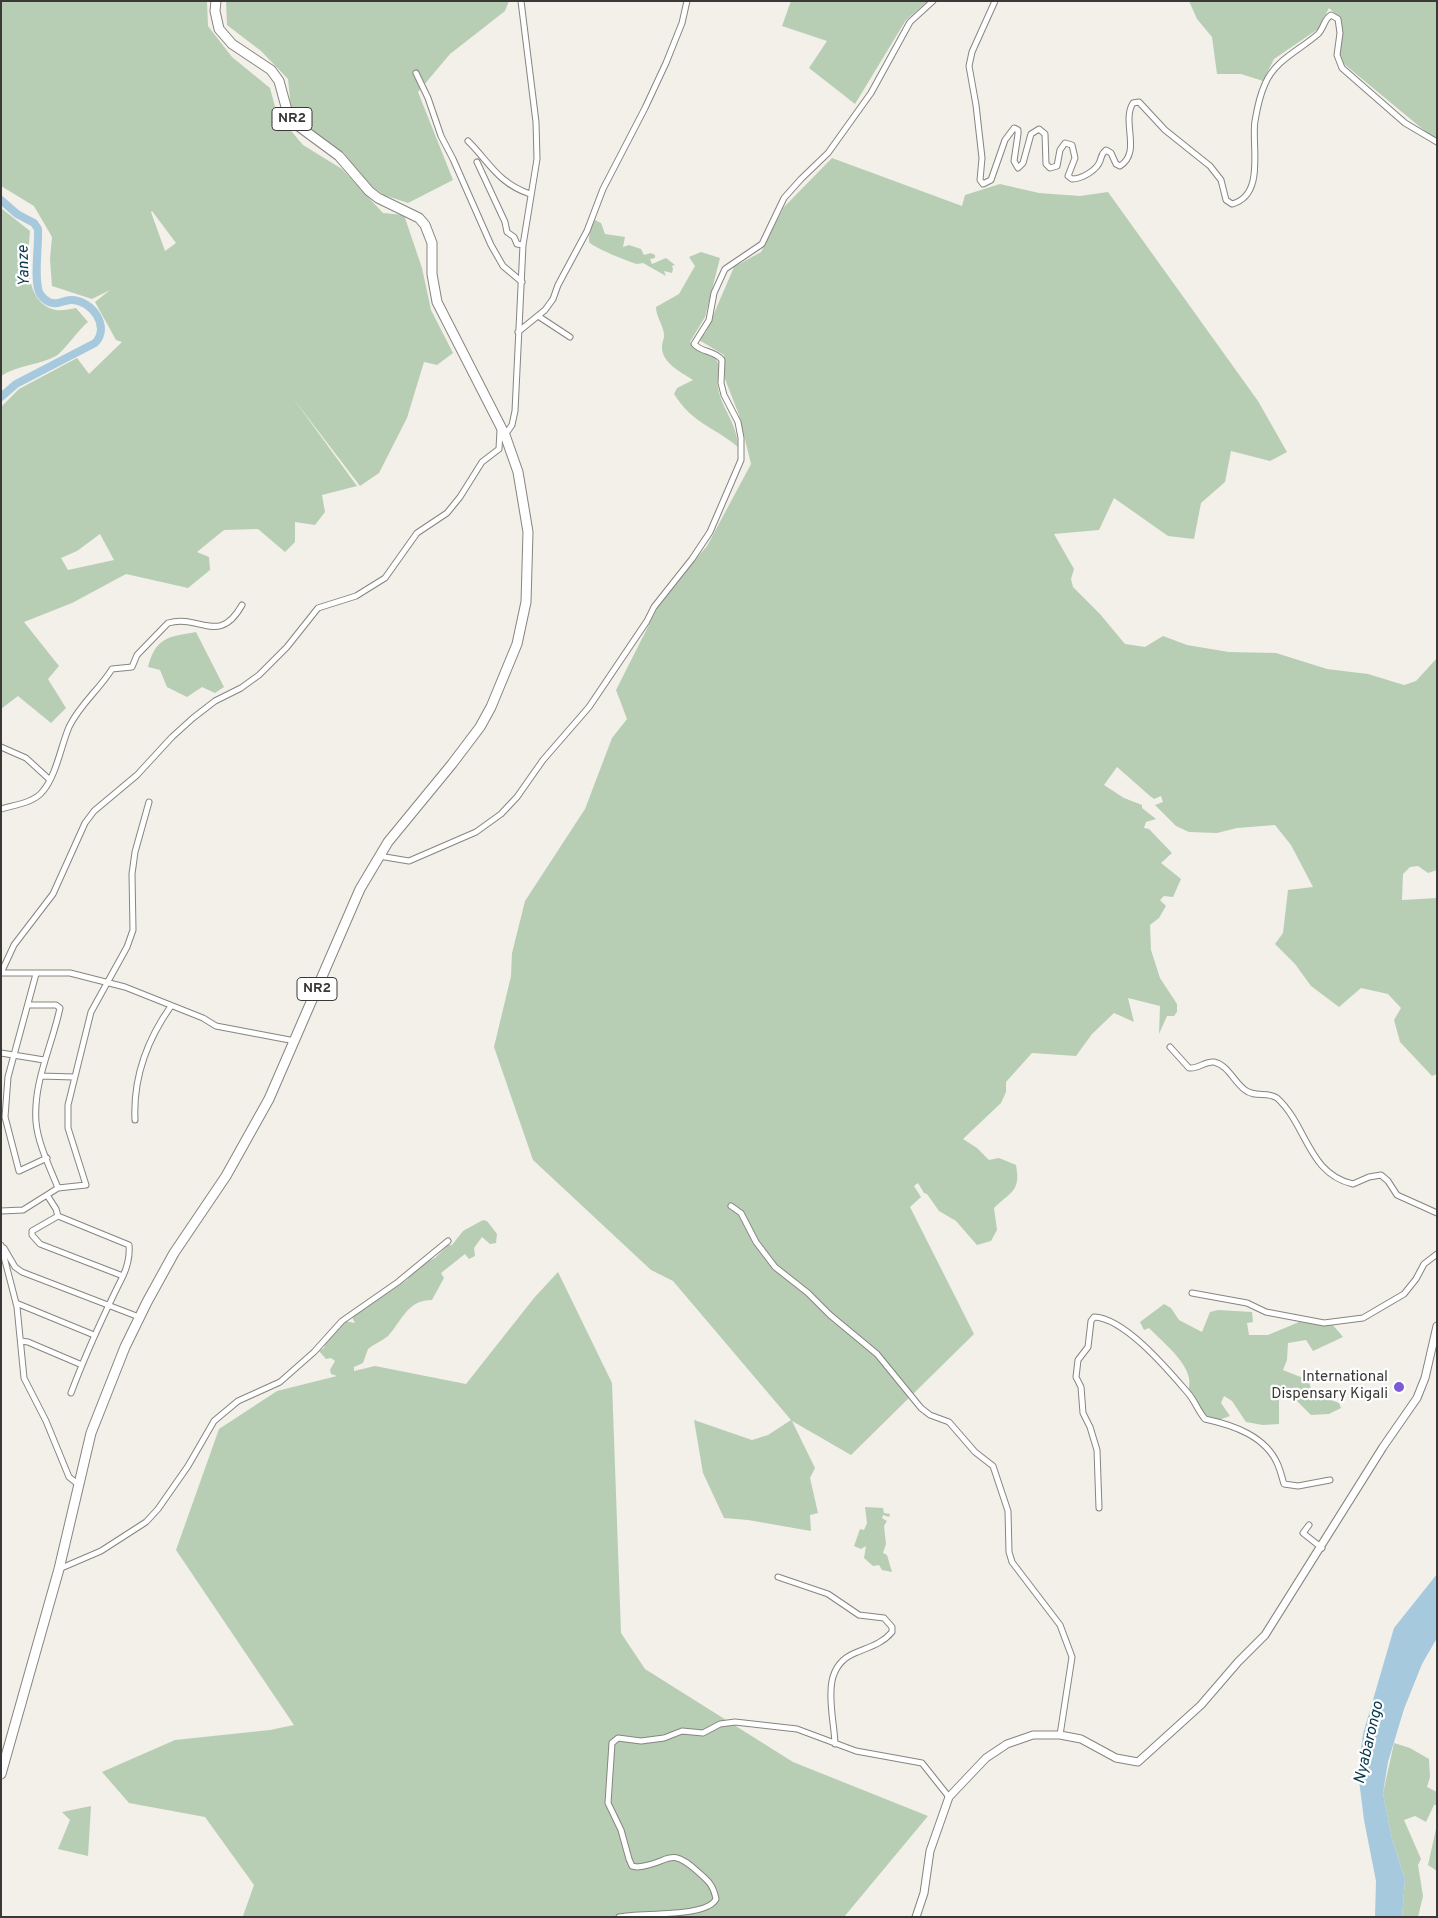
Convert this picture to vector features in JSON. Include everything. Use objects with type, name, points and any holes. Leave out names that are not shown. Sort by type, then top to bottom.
[{"type":"highway","name":"NR2","points":[[1,1774],[59,1569],[91,1433],[139,1317],[174,1253],[247,1140],[284,1068],[349,912],[380,856],[397,830],[480,727],[491,707],[517,644],[526,602],[528,532],[522,490],[503,431],[437,302],[432,274],[432,243],[430,234],[419,218],[369,191],[340,156],[297,125],[288,114],[279,81],[271,70],[232,44],[220,29],[215,11],[216,1]]},
{"type":"main road","points":[[916,1917],[924,1893],[930,1851],[949,1797],[986,1758],[1007,1744],[1033,1735],[1060,1735],[1081,1739],[1116,1758],[1138,1762],[1201,1705],[1238,1662],[1265,1635],[1322,1548],[1373,1463],[1417,1398],[1425,1378],[1437,1326]]},
{"type":"street","points":[[295,1041],[216,1026],[203,1018],[108,982],[70,973],[1,973],[14,945],[53,894],[89,817],[137,774],[193,718],[215,701],[241,688],[259,675],[286,647],[318,608],[356,596],[386,578],[416,533],[448,513],[482,462],[499,449],[503,431],[512,425],[515,410],[523,245],[537,159],[537,131],[521,1]]},
{"type":"street","points":[[518,332],[538,316],[553,299],[558,285],[587,231],[603,189],[645,108],[676,39],[687,1]]},
{"type":"street","points":[[380,856],[401,862],[409,861],[476,832],[501,814],[517,797],[543,760],[589,706],[627,651],[654,607],[699,549],[730,488],[742,451],[738,422],[724,395],[721,383],[722,360],[716,354],[700,350],[694,344],[709,320],[719,278],[731,263],[752,253],[762,244],[784,198],[800,179],[828,154],[844,127],[871,93],[910,22],[933,1]]},
{"type":"street","points":[[995,1],[970,58],[969,66],[976,105],[981,153],[980,180],[983,184],[991,180],[1004,140],[1014,128],[1018,130],[1014,161],[1018,168],[1023,164],[1031,134],[1039,129],[1045,134],[1046,164],[1050,168],[1057,166],[1062,146],[1067,142],[1072,145],[1075,158],[1068,176],[1072,179],[1079,178],[1096,168],[1102,153],[1106,150],[1111,153],[1116,164],[1120,166],[1126,162],[1130,153],[1129,111],[1133,103],[1139,102],[1165,130],[1210,166],[1221,180],[1226,200],[1235,204],[1247,192],[1254,176],[1255,122],[1265,83],[1281,62],[1319,33],[1326,19],[1331,16],[1338,19],[1340,25],[1337,55],[1342,68],[1405,123],[1437,142]]},
{"type":"street","points":[[416,74],[425,91],[441,136],[453,158],[491,245],[503,266],[522,282]]},
{"type":"street","points":[[468,141],[488,165],[508,184],[530,194]]},
{"type":"street","points":[[477,162],[505,222],[506,232],[514,237],[517,244],[523,245]]},
{"type":"street","points":[[538,316],[570,337]]},
{"type":"street","points":[[1,809],[29,801],[43,792],[69,728],[78,711],[92,692],[102,685],[112,669],[132,667],[137,655],[168,623],[219,627],[234,618],[242,605]]},
{"type":"street","points":[[1,747],[26,758],[49,778]]},
{"type":"street","points":[[1,1211],[22,1210],[58,1188],[86,1185],[67,1122],[68,1105],[91,1012],[98,995],[108,982],[126,947],[133,930],[132,874],[135,852],[149,802]]},
{"type":"street","points":[[36,974],[8,1077],[4,1117],[19,1171],[47,1158]]},
{"type":"street","points":[[29,1005],[56,1005],[60,1008],[44,1060],[36,1121],[58,1188]]},
{"type":"street","points":[[135,1120],[136,1089],[146,1052],[156,1027],[171,1006]]},
{"type":"street","points":[[1170,1047],[1189,1068],[1197,1068],[1209,1062],[1220,1064],[1249,1093],[1269,1094],[1277,1099],[1284,1106],[1314,1157],[1330,1174],[1353,1184],[1369,1177],[1381,1175],[1388,1181],[1397,1195],[1437,1213]]},
{"type":"street","points":[[1,1053],[44,1060]]},
{"type":"street","points":[[41,1076],[74,1077]]},
{"type":"street","points":[[47,1195],[58,1216]]},
{"type":"street","points":[[731,1206],[742,1213],[756,1242],[775,1268],[808,1293],[830,1315],[877,1354],[921,1408],[930,1415],[949,1422],[975,1452],[993,1466],[1008,1511],[1008,1543],[1012,1562],[1060,1626],[1072,1657],[1060,1735]]},
{"type":"street","points":[[58,1216],[32,1231],[32,1235],[40,1244],[123,1276]]},
{"type":"street","points":[[58,1216],[129,1245],[130,1255],[123,1276],[94,1335],[71,1393]]},
{"type":"street","points":[[59,1569],[101,1551],[146,1522],[158,1509],[179,1479],[214,1421],[238,1401],[280,1382],[314,1352],[342,1321],[398,1282],[448,1241]]},
{"type":"street","points":[[1,1244],[15,1267],[22,1272],[139,1317]]},
{"type":"street","points":[[1,1244],[16,1303],[24,1378],[46,1421],[69,1477],[80,1485]]},
{"type":"street","points":[[1192,1293],[1247,1303],[1266,1312],[1324,1323],[1363,1318],[1404,1294],[1416,1279],[1424,1264],[1437,1254]]},
{"type":"street","points":[[16,1303],[94,1335]]},
{"type":"street","points":[[1099,1508],[1097,1450],[1090,1427],[1083,1413],[1081,1387],[1076,1377],[1078,1360],[1088,1347],[1091,1321],[1094,1317],[1108,1320],[1133,1336],[1190,1395],[1205,1419],[1232,1425],[1260,1442],[1275,1459],[1284,1484],[1298,1486],[1330,1480]]},
{"type":"street","points":[[21,1341],[28,1342],[82,1365]]},
{"type":"street","points":[[1309,1525],[1303,1533],[1322,1548]]},
{"type":"street","points":[[778,1577],[828,1594],[859,1615],[884,1618],[892,1627],[892,1632],[883,1641],[851,1654],[839,1663],[834,1670],[831,1710],[835,1744]]},
{"type":"street","points":[[619,1917],[641,1914],[687,1913],[711,1906],[716,1899],[710,1880],[684,1858],[671,1857],[650,1866],[637,1868],[631,1864],[622,1830],[608,1804],[614,1740],[618,1738],[641,1741],[664,1738],[682,1731],[703,1732],[720,1724],[735,1722],[797,1729],[835,1744],[872,1755],[904,1758],[922,1763],[949,1797]]},
{"type":"green space","points":[[1,1],[207,1],[208,26],[232,57],[270,88],[277,114],[303,145],[342,169],[383,213],[404,215],[422,268],[431,310],[453,353],[437,365],[424,362],[407,418],[379,473],[360,486],[293,398],[357,486],[322,495],[325,512],[315,525],[295,522],[295,542],[285,552],[258,529],[224,530],[197,552],[209,557],[210,570],[188,588],[126,574],[72,603],[24,622],[59,666],[48,679],[66,708],[51,723],[18,696],[1,709],[1,407],[19,389],[77,358],[89,374],[122,342],[116,340],[95,302],[110,290],[92,299],[52,286],[50,259],[52,237],[34,206],[1,186]],"holes":[[[151,212],[176,243],[165,251]],[[100,534],[114,560],[68,570],[61,558],[77,551]]]},
{"type":"green space","points":[[226,1],[509,1],[505,11],[450,54],[418,92],[453,180],[408,203],[384,195],[364,181],[344,153],[306,127],[291,109],[288,79],[261,51],[227,25]]},
{"type":"green space","points":[[791,1],[928,1],[906,20],[855,104],[809,68],[827,41],[782,26]]},
{"type":"green space","points":[[1189,1],[1437,1],[1437,141],[1344,64],[1340,55],[1341,19],[1329,8],[1318,29],[1274,59],[1263,81],[1241,74],[1217,74],[1212,37],[1197,19]]},
{"type":"green space","points":[[832,158],[962,206],[965,195],[1000,184],[1039,193],[1080,196],[1108,192],[1258,401],[1287,452],[1270,461],[1231,451],[1225,482],[1201,503],[1194,539],[1168,536],[1114,498],[1099,530],[1054,534],[1074,569],[1071,579],[1073,587],[1100,614],[1125,644],[1145,647],[1163,636],[1187,645],[1229,652],[1276,653],[1327,669],[1368,674],[1404,685],[1416,681],[1437,658],[1437,870],[1428,873],[1418,866],[1410,867],[1403,874],[1402,900],[1437,898],[1437,1074],[1432,1076],[1400,1042],[1394,1020],[1401,1008],[1388,994],[1361,988],[1339,1007],[1311,986],[1295,964],[1275,944],[1283,933],[1288,890],[1313,887],[1291,845],[1275,825],[1237,828],[1217,833],[1189,832],[1176,826],[1155,805],[1163,802],[1161,796],[1154,799],[1117,767],[1104,785],[1124,798],[1142,805],[1142,808],[1156,819],[1146,822],[1144,828],[1149,829],[1172,853],[1161,863],[1181,879],[1173,897],[1164,896],[1160,900],[1166,906],[1159,918],[1150,925],[1151,950],[1160,978],[1177,1004],[1177,1012],[1174,1016],[1167,1016],[1159,1034],[1160,1006],[1128,998],[1134,1022],[1114,1013],[1092,1034],[1076,1056],[1032,1053],[1006,1082],[1006,1092],[1001,1103],[963,1139],[977,1148],[989,1160],[999,1158],[1016,1165],[1016,1186],[994,1208],[997,1230],[991,1241],[977,1245],[956,1221],[939,1211],[918,1183],[914,1186],[921,1197],[910,1207],[974,1334],[851,1455],[792,1421],[815,1468],[810,1478],[818,1513],[810,1515],[811,1531],[748,1520],[724,1518],[703,1473],[694,1420],[752,1440],[768,1435],[791,1420],[673,1281],[651,1270],[533,1160],[494,1047],[511,976],[512,953],[525,901],[585,809],[612,738],[627,719],[616,690],[663,597],[707,546],[751,464],[739,415],[725,379],[724,355],[699,340],[706,332],[734,267],[761,252],[784,207]]},
{"type":"green space","points":[[1,208],[30,231],[30,277],[38,298],[45,306],[56,310],[76,308],[88,322],[56,356],[1,376]]},
{"type":"green space","points":[[595,220],[601,223],[605,234],[625,237],[623,247],[629,245],[641,249],[644,255],[651,253],[655,255],[655,258],[650,259],[652,264],[666,258],[675,265],[672,266],[672,273],[664,271],[666,276],[643,263],[633,263],[612,255],[590,243],[591,228]]},
{"type":"green space","points":[[701,252],[720,258],[705,317],[690,342],[696,349],[717,361],[719,370],[718,388],[735,430],[738,447],[688,412],[681,404],[674,394],[677,388],[693,380],[668,362],[663,352],[664,335],[656,307],[679,294],[695,266],[689,257]]},
{"type":"green space","points":[[196,632],[224,687],[215,693],[202,687],[187,697],[167,687],[160,670],[148,667],[155,650],[164,640]]},
{"type":"green space","points":[[483,1220],[487,1221],[497,1234],[496,1243],[490,1244],[482,1237],[474,1248],[475,1256],[469,1259],[465,1254],[441,1273],[444,1278],[432,1300],[424,1301],[411,1307],[388,1336],[368,1349],[363,1363],[354,1367],[354,1371],[375,1366],[466,1384],[534,1298],[558,1272],[612,1383],[621,1633],[645,1669],[793,1762],[928,1816],[844,1917],[240,1917],[243,1916],[254,1885],[205,1817],[129,1803],[102,1772],[175,1740],[270,1730],[294,1725],[176,1550],[219,1429],[277,1391],[337,1376],[331,1374],[330,1370],[335,1361],[331,1358],[326,1359],[319,1351],[324,1348],[325,1343],[345,1321],[355,1323],[352,1317],[407,1280],[415,1267],[435,1258],[448,1245],[452,1245],[463,1231]]},
{"type":"green space","points":[[1164,1304],[1171,1308],[1179,1320],[1202,1332],[1210,1312],[1218,1310],[1252,1312],[1253,1322],[1247,1323],[1249,1335],[1268,1335],[1299,1322],[1332,1324],[1343,1337],[1313,1351],[1306,1340],[1288,1343],[1287,1360],[1283,1370],[1308,1380],[1313,1393],[1339,1403],[1341,1408],[1329,1414],[1311,1415],[1298,1402],[1283,1393],[1279,1399],[1279,1424],[1263,1425],[1246,1422],[1232,1401],[1224,1396],[1221,1403],[1230,1416],[1213,1422],[1205,1415],[1188,1391],[1190,1382],[1184,1365],[1149,1328],[1144,1330],[1140,1322]]},
{"type":"green space","points":[[865,1507],[883,1508],[884,1513],[890,1514],[889,1517],[883,1515],[882,1518],[887,1521],[884,1526],[886,1544],[883,1553],[887,1555],[892,1572],[882,1570],[879,1565],[873,1566],[864,1558],[866,1546],[861,1549],[854,1546],[860,1529],[864,1530],[867,1523]]},
{"type":"green space","points":[[1394,1743],[1410,1748],[1429,1759],[1430,1777],[1427,1787],[1437,1792],[1437,1805],[1434,1805],[1426,1822],[1415,1816],[1404,1820],[1421,1859],[1418,1865],[1423,1896],[1418,1917],[1402,1917],[1405,1879],[1392,1839],[1383,1793]]},
{"type":"green space","points":[[91,1806],[88,1856],[58,1849],[70,1820],[62,1812]]},
{"type":"green space","points":[[1437,1829],[1437,1871],[1428,1865]]},
{"type":"water","name":"Nyabarongo","points":[[1437,1574],[1437,1638],[1422,1664],[1404,1709],[1388,1762],[1383,1793],[1392,1839],[1405,1879],[1402,1917],[1375,1917],[1376,1881],[1364,1820],[1358,1772],[1363,1734],[1394,1628]]},
{"type":"waterway","name":"Yanze","points":[[1,200],[17,214],[34,223],[38,229],[37,281],[41,295],[52,303],[71,300],[86,304],[97,316],[101,330],[95,343],[16,384],[1,397]]},
{"type":"place","name":"International Dispensary Kigali","points":[[1399,1387]]}]
